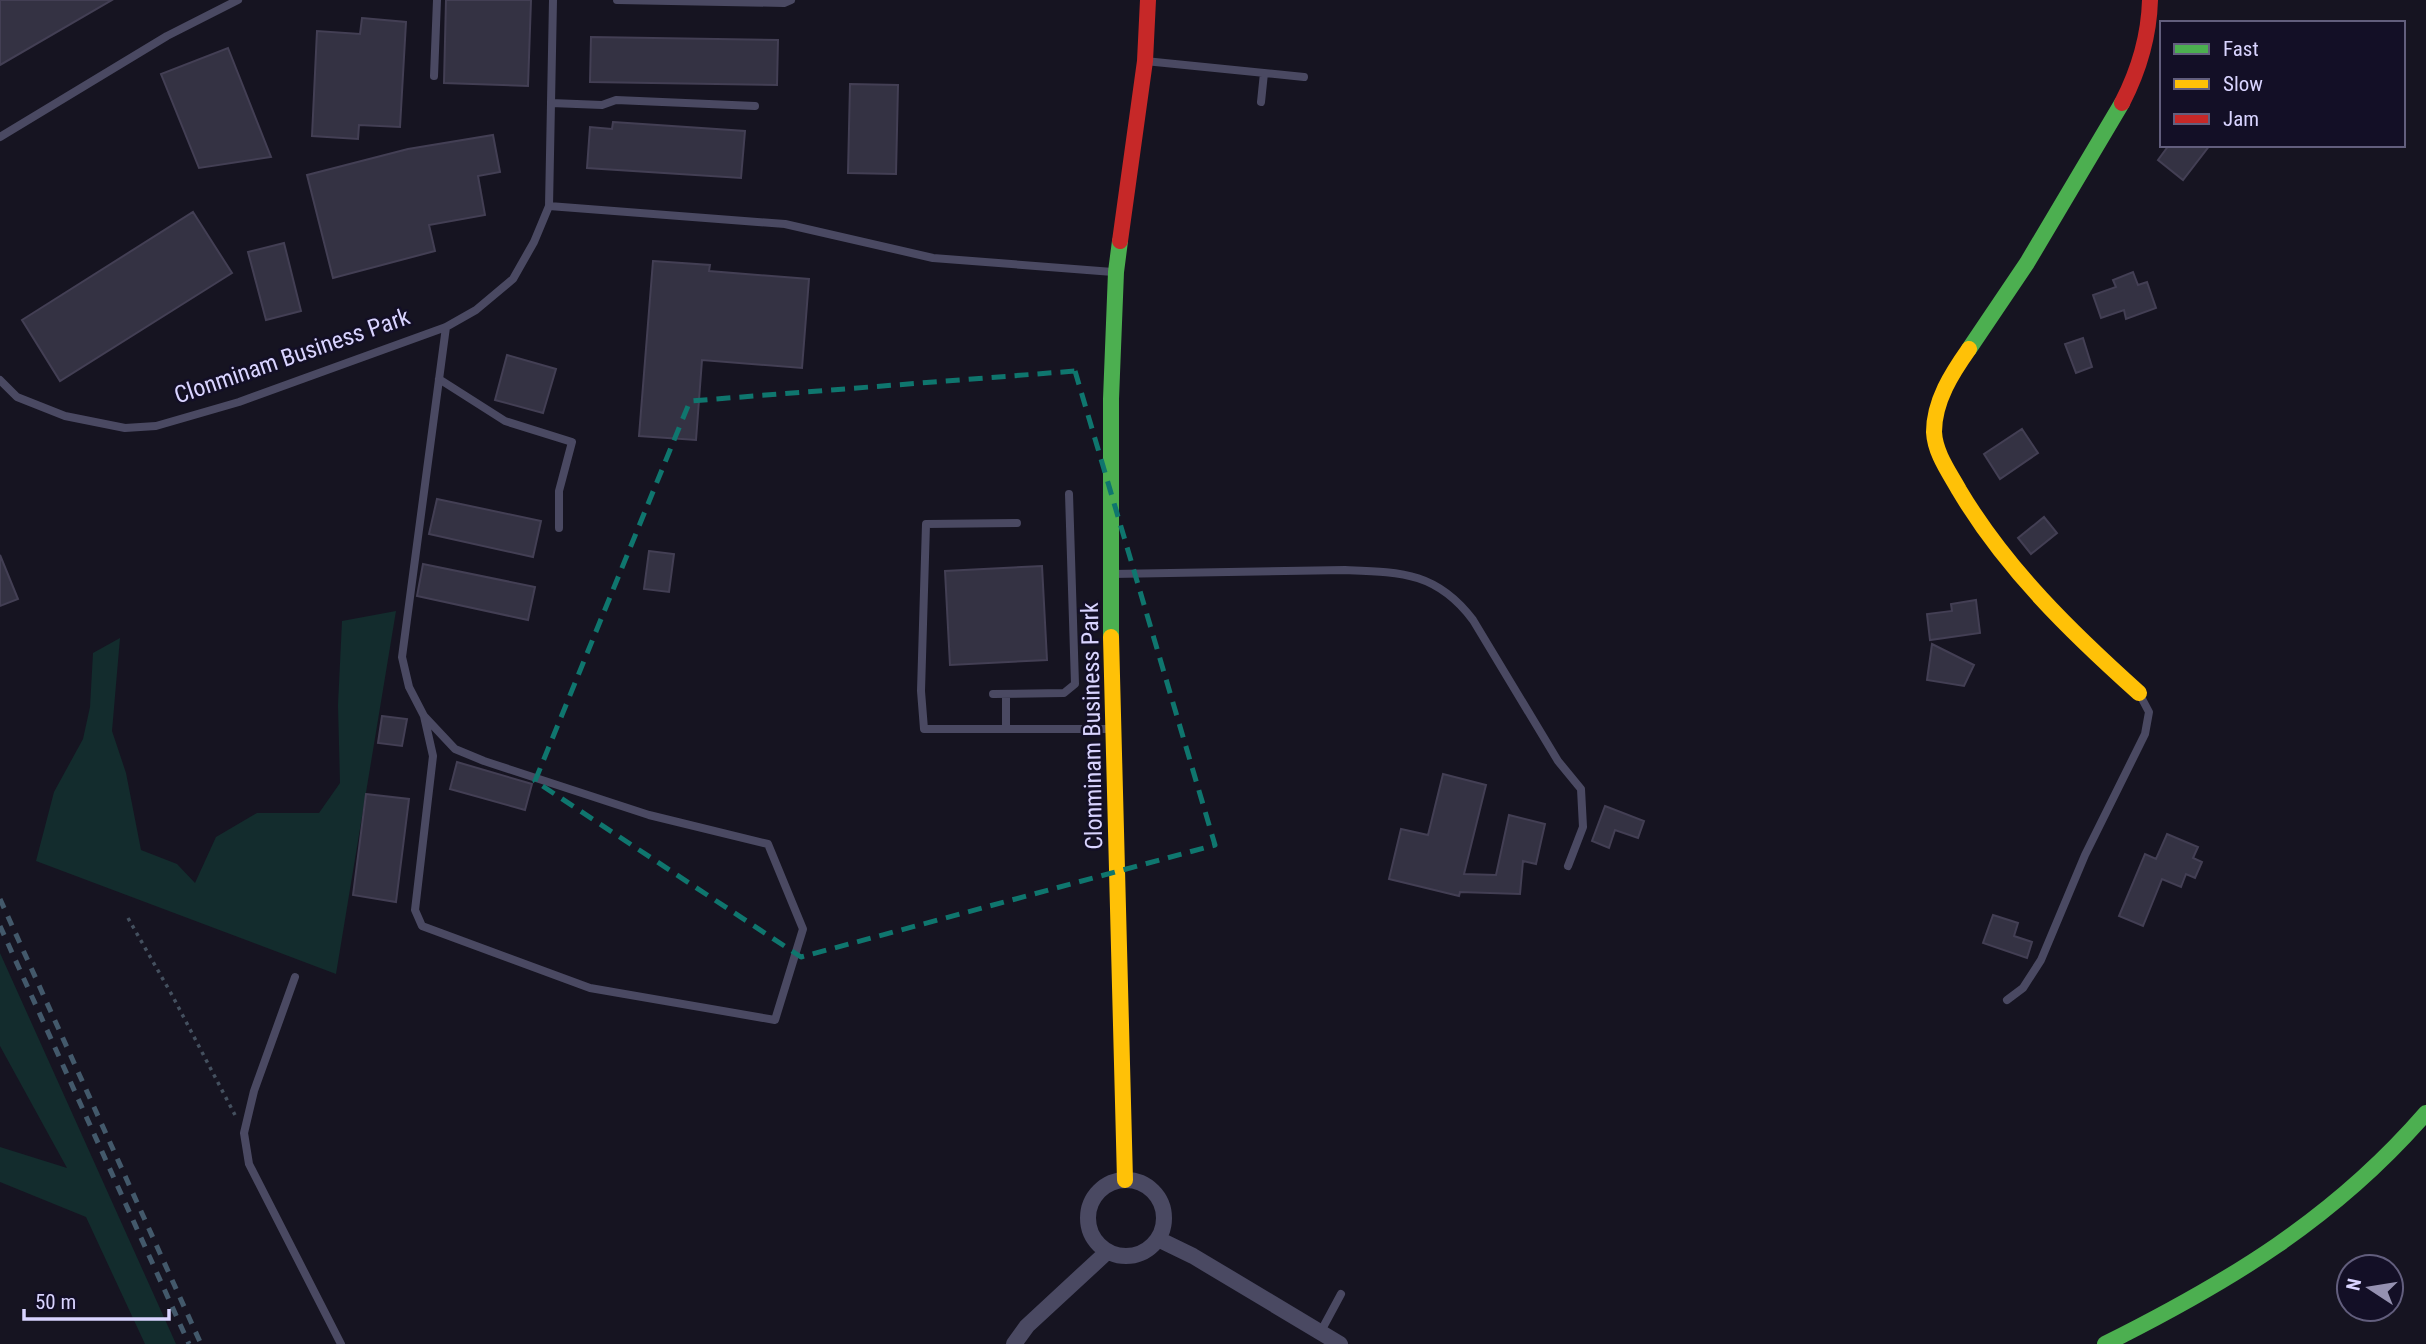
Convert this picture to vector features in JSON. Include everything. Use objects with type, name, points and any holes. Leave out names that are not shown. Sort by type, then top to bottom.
[{"type":"street","name":"Clonminam Business Park","points":[[1125,1180],[1115,729],[1111,675],[1111,399],[1116,272],[1145,61],[1148,0]]},
{"type":"street","points":[[2139,692],[2064,623],[1998,551],[1966,503],[1937,451],[1934,429],[1937,410],[1950,380],[2011,288],[2111,123],[2133,80],[2148,40],[2150,0]]},
{"type":"street","points":[[2105,1344],[2222,1281],[2275,1247],[2368,1175],[2426,1113]]},
{"type":"street","points":[[1125,1180],[1137,1181],[1156,1195],[1164,1216],[1163,1228],[1150,1248],[1140,1254],[1118,1256],[1097,1244],[1090,1233],[1088,1209],[1102,1188],[1125,1180]]},
{"type":"street","points":[[1158,1239],[1193,1256],[1340,1344]]},
{"type":"street","points":[[1014,1344],[1027,1326],[1107,1252]]},
{"type":"lane","points":[[0,137],[167,36],[237,0]]},
{"type":"lane","points":[[434,76],[437,0]]},
{"type":"lane","name":"Clonminam Business Park","points":[[0,380],[18,397],[65,416],[125,428],[156,426],[239,402],[446,327],[476,310],[513,279],[534,242],[549,206],[552,0]]},
{"type":"lane","points":[[617,0],[784,3],[791,0]]},
{"type":"lane","points":[[1145,61],[1304,77]]},
{"type":"lane","points":[[1261,102],[1264,73]]},
{"type":"lane","points":[[551,103],[602,105],[617,100],[755,106]]},
{"type":"lane","points":[[549,206],[785,224],[933,258],[1116,272]]},
{"type":"lane","points":[[424,716],[455,749],[484,761],[649,815],[768,844],[803,929],[775,1020],[590,988],[422,926],[415,910],[433,756],[424,716],[409,687],[402,657],[446,327]]},
{"type":"lane","points":[[439,379],[505,421],[572,442],[559,491],[559,528]]},
{"type":"lane","points":[[993,694],[1064,693],[1075,684],[1069,494]]},
{"type":"lane","points":[[1017,523],[926,524],[921,691],[924,729],[1115,729]]},
{"type":"lane","points":[[1112,574],[1375,571],[1425,579],[1446,591],[1473,620],[1558,761],[1581,789],[1583,827],[1567,866]]},
{"type":"lane","points":[[2007,1000],[2023,988],[2041,960],[2085,855],[2145,734],[2149,712],[2139,692]]},
{"type":"lane","points":[[1006,694],[1006,729]]},
{"type":"lane","points":[[295,977],[254,1091],[244,1133],[249,1164],[341,1344]]},
{"type":"lane","points":[[1320,1333],[1342,1294]]},
{"type":"path","points":[[128,918],[172,995],[244,1133]]},
{"type":"highlighted area","points":[[1075,371],[1215,845],[801,957],[535,781],[690,401]]},
{"type":"green space","points":[[396,611],[336,974],[36,861],[54,792],[83,739],[90,707],[93,653],[120,638],[112,731],[126,773],[141,850],[177,864],[195,883],[216,837],[257,813],[319,813],[340,783],[338,705],[342,621]]},
{"type":"green space","points":[[0,953],[176,1344],[145,1344],[86,1217],[0,1182],[0,1147],[67,1168],[0,1046]]},
{"type":"building","points":[[0,0],[112,0],[0,65]]},
{"type":"building","points":[[446,0],[531,0],[528,86],[444,83]]},
{"type":"building","points":[[362,18],[406,22],[400,127],[359,125],[358,139],[312,136],[317,31],[360,34]]},
{"type":"building","points":[[591,37],[778,40],[777,85],[590,82]]},
{"type":"building","points":[[228,48],[271,157],[199,168],[161,74]]},
{"type":"building","points":[[850,84],[898,85],[896,174],[848,173]]},
{"type":"building","points":[[613,122],[745,131],[741,178],[587,168],[590,127],[612,129]]},
{"type":"building","points":[[493,135],[500,172],[478,176],[485,215],[429,225],[435,251],[333,278],[307,175],[408,149]]},
{"type":"building","points":[[2168,147],[2208,147],[2183,180],[2158,160]]},
{"type":"building","points":[[193,212],[232,273],[60,381],[22,320]]},
{"type":"building","points":[[284,243],[301,311],[266,320],[248,252]]},
{"type":"building","points":[[653,261],[710,265],[709,271],[809,279],[802,368],[702,360],[696,440],[639,436]]},
{"type":"building","points":[[2133,272],[2138,285],[2147,282],[2156,308],[2126,319],[2124,310],[2101,318],[2093,295],[2116,287],[2113,280]]},
{"type":"building","points":[[2083,338],[2092,367],[2076,373],[2065,344]]},
{"type":"building","points":[[507,355],[556,369],[543,413],[495,400]]},
{"type":"building","points":[[2022,429],[2038,453],[2000,479],[1984,454]]},
{"type":"building","points":[[437,499],[541,521],[533,557],[429,534]]},
{"type":"building","points":[[2044,517],[2057,533],[2031,554],[2018,538]]},
{"type":"building","points":[[649,551],[674,554],[669,592],[644,589]]},
{"type":"building","points":[[0,555],[18,599],[0,606]]},
{"type":"building","points":[[423,564],[535,587],[528,620],[417,596]]},
{"type":"building","points":[[1042,566],[1047,660],[950,665],[945,571]]},
{"type":"building","points":[[1976,600],[1980,633],[1930,640],[1927,614],[1952,611],[1951,604]]},
{"type":"building","points":[[1932,644],[1974,665],[1964,686],[1927,680]]},
{"type":"building","points":[[382,716],[407,719],[402,746],[378,743]]},
{"type":"building","points":[[457,762],[532,784],[525,810],[450,789]]},
{"type":"building","points":[[1443,774],[1486,785],[1464,874],[1496,875],[1509,815],[1545,824],[1536,864],[1523,861],[1520,894],[1460,892],[1459,896],[1389,879],[1401,829],[1428,835]]},
{"type":"building","points":[[366,794],[409,799],[396,902],[353,895]]},
{"type":"building","points":[[1605,806],[1644,821],[1638,838],[1615,830],[1609,848],[1592,841]]},
{"type":"building","points":[[2167,834],[2198,847],[2193,858],[2202,862],[2195,878],[2186,874],[2181,887],[2162,879],[2143,926],[2119,916],[2145,854],[2156,859]]},
{"type":"building","points":[[1993,915],[2018,923],[2014,936],[2032,942],[2027,958],[1983,943]]},
{"type":"railway","points":[[0,899],[201,1344]]},
{"type":"railway","points":[[0,926],[189,1344]]},
{"type":"traffic: fast","points":[[1969,349],[2027,263],[2122,103]]},
{"type":"traffic: fast","points":[[1111,637],[1111,399],[1116,272],[1120,241]]},
{"type":"traffic: fast","points":[[2105,1344],[2195,1297],[2278,1245],[2354,1185],[2391,1151],[2426,1113]]},
{"type":"traffic: slow","points":[[1969,349],[1950,378],[1937,409],[1934,432],[1943,462],[1977,519],[2019,573],[2065,623],[2139,693]]},
{"type":"traffic: slow","points":[[1111,637],[1125,1180]]},
{"type":"traffic: jam","points":[[1120,241],[1145,61],[1148,0]]},
{"type":"traffic: jam","points":[[2122,103],[2142,53],[2150,0]]}]
